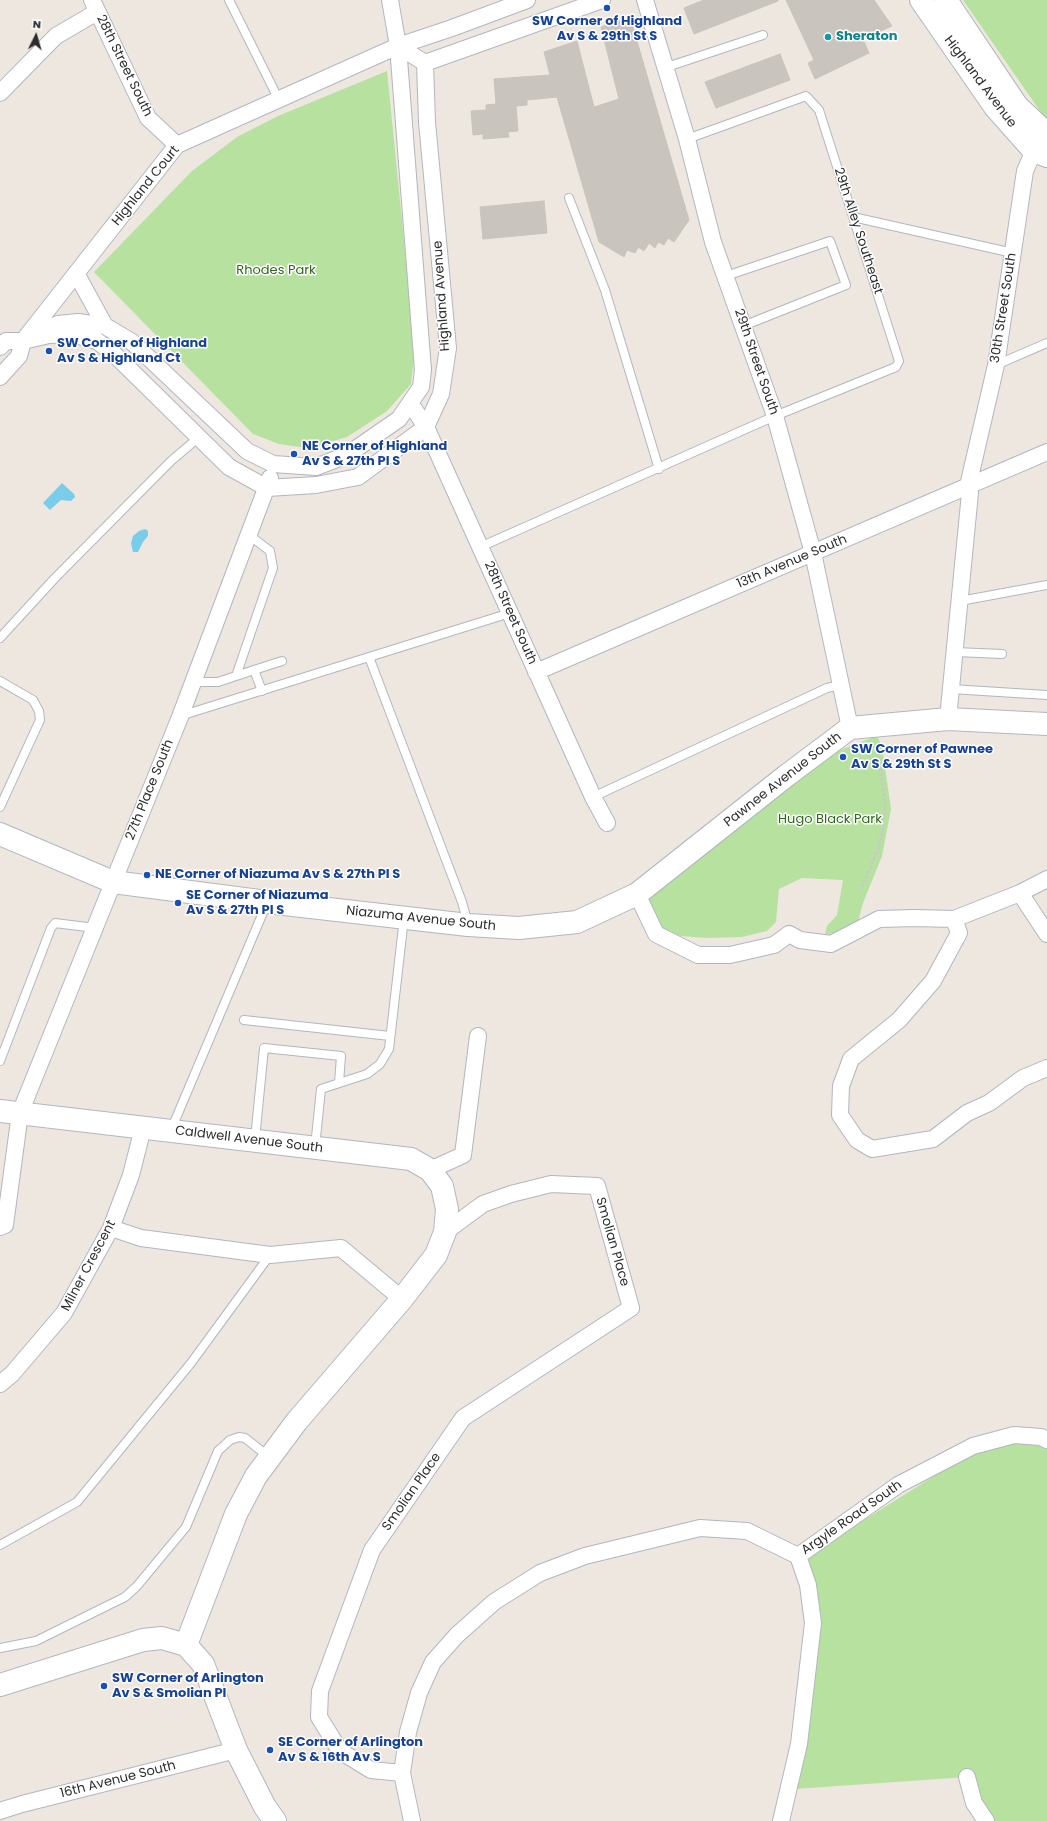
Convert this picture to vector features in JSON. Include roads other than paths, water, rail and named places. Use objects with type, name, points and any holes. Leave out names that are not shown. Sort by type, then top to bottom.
[{"type":"street","name":"Highland Avenue","points":[[23,341],[58,324],[78,322],[105,326],[132,342],[247,452],[273,464],[316,467],[347,455],[400,419],[421,387],[423,370],[398,46],[390,0]]},
{"type":"street","points":[[398,46],[527,0]]},
{"type":"street","points":[[398,46],[425,63],[602,0]]},
{"type":"street","name":"29th Street South","points":[[645,0],[687,139],[713,242],[775,416],[813,553],[850,728]]},
{"type":"street","name":"Highland Avenue","points":[[921,0],[995,107],[1043,144]]},
{"type":"street","name":"Highland Avenue","points":[[946,0],[1043,144]]},
{"type":"street","points":[[0,92],[56,36],[94,6]]},
{"type":"street","name":"28th Street South","points":[[94,6],[148,118],[177,145]]},
{"type":"street","name":"Highland Court","points":[[23,341],[177,145],[398,46]]},
{"type":"street","name":"Highland Avenue","points":[[0,347],[6,341],[23,341],[49,335],[72,334],[97,340],[113,353],[229,467],[267,488],[316,485],[358,477],[426,427],[441,394],[448,348],[427,122],[425,63]]},
{"type":"street","name":"30th Street South","points":[[948,719],[970,493],[968,486],[996,365],[1025,171],[1043,144]]},
{"type":"street","points":[[76,273],[105,326]]},
{"type":"street","points":[[0,378],[19,356],[23,341]]},
{"type":"street","name":"28th Street South","points":[[410,403],[426,427],[593,797],[607,823]]},
{"type":"street","name":"13th Avenue South","points":[[536,672],[1047,452]]},
{"type":"street","name":"27th Place South","points":[[0,1227],[5,1225],[10,1112],[95,928],[180,717],[267,488],[273,464]]},
{"type":"street","name":"Pawnee Avenue South","points":[[637,894],[786,776],[850,728],[948,719],[1047,724]]},
{"type":"street","name":"Niazuma Avenue South","points":[[0,834],[113,882],[267,902],[468,925],[519,928],[577,922],[637,894]]},
{"type":"street","points":[[637,894],[656,934],[698,955],[730,955],[774,945],[790,934],[800,940],[831,944],[879,919],[914,918],[956,926],[1047,879]]},
{"type":"street","points":[[1020,893],[1047,934]]},
{"type":"street","points":[[956,926],[928,987],[899,1020],[851,1059],[841,1086],[840,1115],[857,1140],[872,1149],[933,1139],[967,1113],[989,1103],[1023,1078],[1047,1068]]},
{"type":"street","points":[[430,1170],[463,1156],[478,1036]]},
{"type":"street","name":"Caldwell Avenue South","points":[[10,1112],[411,1159],[430,1170],[442,1186],[447,1209],[445,1232]]},
{"type":"street","name":"Milner Crescent","points":[[0,1384],[12,1374],[64,1313],[111,1228],[131,1175],[143,1128]]},
{"type":"street","name":"Smolian Place","points":[[402,1773],[371,1770],[340,1751],[319,1717],[320,1691],[372,1550],[463,1418],[631,1308],[597,1186],[551,1184],[511,1194],[483,1204],[445,1232]]},
{"type":"street","points":[[111,1228],[141,1238],[270,1255],[340,1248],[402,1299]]},
{"type":"street","points":[[186,1645],[236,1514],[256,1476],[297,1421],[402,1299],[436,1254],[445,1232]]},
{"type":"street","name":"Argyle Road South","points":[[781,1821],[799,1744],[813,1623],[808,1585],[798,1556],[898,1485],[973,1446],[1014,1435],[1041,1437],[1047,1440]]},
{"type":"street","points":[[412,1821],[402,1773],[408,1732],[420,1693],[433,1662],[457,1635],[494,1602],[540,1573],[585,1556],[700,1528],[747,1531],[798,1556]]},
{"type":"street","points":[[0,1685],[143,1640],[162,1638],[186,1645],[203,1664],[236,1750],[265,1807],[275,1821]]},
{"type":"street","name":"16th Avenue South","points":[[0,1811],[22,1804],[236,1750]]},
{"type":"street","points":[[967,1777],[974,1803],[986,1821]]},
{"type":"lane","points":[[229,0],[279,100]]},
{"type":"lane","points":[[666,68],[763,35]]},
{"type":"lane","name":"29th Alley Southeast","points":[[480,547],[659,469],[775,416],[896,367],[899,360],[819,110],[806,96],[687,139]]},
{"type":"lane","points":[[570,198],[605,290],[659,469]]},
{"type":"lane","points":[[853,217],[1013,253]]},
{"type":"lane","points":[[726,276],[830,241],[846,285],[743,326]]},
{"type":"lane","points":[[996,365],[1047,343]]},
{"type":"lane","points":[[0,638],[171,461],[198,438]]},
{"type":"lane","points":[[236,676],[273,568],[270,550],[249,535]]},
{"type":"lane","points":[[960,601],[1047,585]]},
{"type":"lane","points":[[180,717],[510,614]]},
{"type":"lane","points":[[955,652],[1002,654]]},
{"type":"lane","points":[[369,657],[462,902],[468,925]]},
{"type":"lane","points":[[193,682],[218,682],[282,661]]},
{"type":"lane","points":[[254,670],[262,691]]},
{"type":"lane","points":[[0,681],[33,700],[39,711],[40,720],[0,807]]},
{"type":"lane","points":[[593,797],[827,688],[841,685]]},
{"type":"lane","points":[[951,689],[1047,695]]},
{"type":"lane","points":[[171,1131],[267,902]]},
{"type":"lane","points":[[315,1148],[321,1089],[367,1074],[380,1064],[389,1049],[404,918]]},
{"type":"lane","points":[[0,1061],[51,928],[55,922],[95,928]]},
{"type":"lane","points":[[244,1020],[390,1036]]},
{"type":"lane","points":[[254,1141],[264,1048],[341,1056],[339,1083]]},
{"type":"lane","points":[[0,1545],[77,1502],[191,1363],[270,1255]]},
{"type":"lane","points":[[0,1648],[36,1641],[125,1597],[137,1586],[186,1527],[218,1451],[230,1440],[239,1437],[245,1438],[270,1457]]},
{"type":"water","points":[[62,483],[74,494],[75,497],[71,501],[61,500],[50,510],[43,503]]},
{"type":"water","points":[[145,529],[148,531],[148,536],[138,552],[133,552],[131,543],[133,536],[139,531]]},
{"type":"place","name":"SW Corner of Highland Av S & 29th St S","points":[[607,8]]},
{"type":"place","name":"Sheraton","points":[[828,37]]},
{"type":"place","name":"SW Corner of Highland Av S & Highland Ct","points":[[49,351]]},
{"type":"place","name":"NE Corner of Highland Av S & 27th Pl S","points":[[294,454]]},
{"type":"place","name":"SW Corner of Pawnee Av S & 29th St S","points":[[843,757]]},
{"type":"place","name":"NE Corner of Niazuma Av S & 27th Pl S","points":[[147,875]]},
{"type":"place","name":"SE Corner of Niazuma Av S & 27th Pl S","points":[[178,903]]},
{"type":"place","name":"SW Corner of Arlington Av S & Smolian Pl","points":[[104,1686]]},
{"type":"place","name":"SE Corner of Arlington Av S & 16th Av S","points":[[270,1750]]},
{"type":"park label","name":"Rhodes Park","points":[[276,271]]},
{"type":"park label","name":"Hugo Black Park","points":[[830,820]]}]
